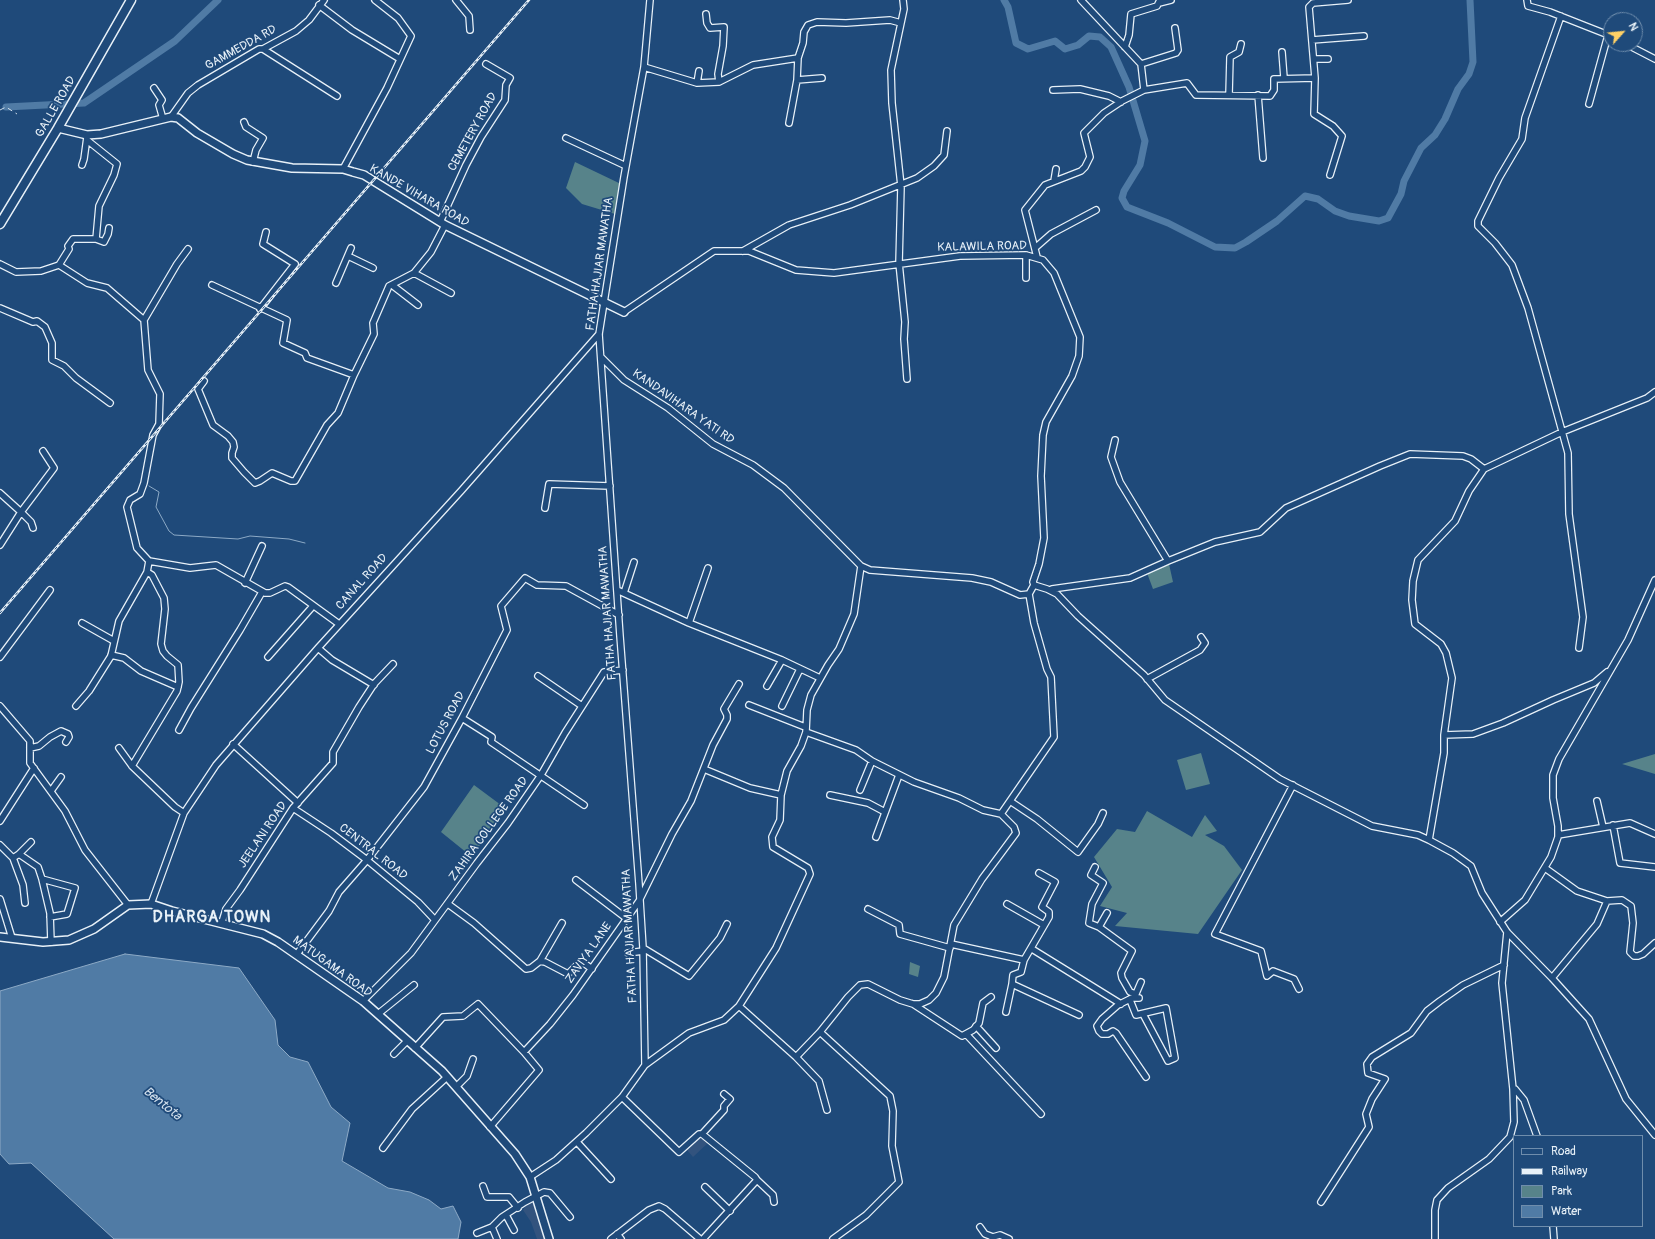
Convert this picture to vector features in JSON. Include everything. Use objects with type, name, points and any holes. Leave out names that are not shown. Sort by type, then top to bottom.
[{"type":"highway","name":"GALLE ROAD","points":[[0,224],[80,91],[131,0]]},
{"type":"main road","points":[[60,125],[87,138],[172,117]]},
{"type":"main road","name":"KANDE VIHARA ROAD","points":[[172,117],[178,118],[197,133],[232,154],[253,162],[292,168],[343,169],[364,175],[442,224],[624,312]]},
{"type":"main road","name":"MATUGAMA ROAD","points":[[128,905],[151,904],[172,911],[222,922],[263,934],[297,954],[363,1001],[447,1077],[515,1154],[530,1177],[549,1239]]},
{"type":"main road","points":[[0,937],[51,942],[69,940],[94,929],[128,905]]},
{"type":"street","points":[[343,169],[380,101],[411,36],[398,18],[375,0]]},
{"type":"street","points":[[456,0],[469,16],[470,30]]},
{"type":"street","name":"FATHA HAJIAR MAWATHA","points":[[645,1065],[643,950],[640,901],[599,334],[626,166],[644,67],[650,0]]},
{"type":"street","points":[[903,0],[904,9],[891,70],[892,103],[901,186],[899,263],[905,322],[904,339],[907,379]]},
{"type":"street","points":[[1081,0],[1141,64],[1143,91]]},
{"type":"street","points":[[1125,47],[1129,35],[1131,14],[1157,6],[1160,2],[1171,0]]},
{"type":"street","points":[[1330,175],[1342,136],[1332,126],[1314,114],[1315,78],[1310,5],[1348,0]]},
{"type":"street","points":[[1526,0],[1528,6],[1561,16],[1603,33]]},
{"type":"street","points":[[321,2],[352,30],[400,59]]},
{"type":"street","name":"GAMMEDDA RD","points":[[172,117],[188,93],[198,85],[259,49],[263,49],[304,25],[321,2]]},
{"type":"street","points":[[706,14],[707,23],[710,28],[724,27],[723,46],[718,74],[719,82]]},
{"type":"street","points":[[1561,16],[1525,118],[1522,139],[1499,178],[1478,221],[1478,226],[1512,265],[1528,308],[1568,453],[1569,514],[1583,617],[1579,648]]},
{"type":"street","points":[[789,123],[797,80],[798,58],[803,43],[804,32],[808,25],[817,22],[846,23],[890,20],[901,23]]},
{"type":"street","points":[[1141,64],[1176,53],[1178,50],[1175,28]]},
{"type":"street","points":[[1312,40],[1364,36]]},
{"type":"street","points":[[1229,95],[1230,57],[1239,52],[1240,44]]},
{"type":"street","points":[[263,49],[337,96]]},
{"type":"street","points":[[1282,52],[1284,78]]},
{"type":"street","points":[[1589,104],[1604,52]]},
{"type":"street","points":[[1641,52],[1655,59]]},
{"type":"street","points":[[644,67],[697,83],[719,82],[753,65],[798,58]]},
{"type":"street","points":[[1314,60],[1328,59]]},
{"type":"street","name":"CEMETERY ROAD","points":[[442,224],[466,165],[481,137],[505,100],[506,85],[510,78],[486,64]]},
{"type":"street","points":[[697,83],[699,71]]},
{"type":"street","points":[[797,80],[822,78]]},
{"type":"street","points":[[1037,257],[1024,210],[1045,186],[1081,171],[1085,167],[1090,157],[1084,133],[1104,114],[1121,101],[1143,91],[1186,83],[1196,95],[1270,96],[1274,90],[1274,79],[1315,78]]},
{"type":"street","points":[[154,88],[162,100],[159,105],[163,119]]},
{"type":"street","points":[[1053,90],[1080,89],[1109,96],[1121,101]]},
{"type":"street","points":[[1258,95],[1263,158]]},
{"type":"street","points":[[244,122],[246,127],[264,138],[256,150],[253,162]]},
{"type":"street","points":[[741,251],[789,225],[901,186],[934,166],[944,154],[947,131]]},
{"type":"street","points":[[82,165],[87,138]]},
{"type":"street","points":[[87,138],[117,164],[114,175],[99,206],[96,239]]},
{"type":"street","points":[[566,138],[626,166]]},
{"type":"street","points":[[1054,181],[1056,169]]},
{"type":"street","points":[[1035,248],[1051,234],[1096,210]]},
{"type":"street","points":[[204,380],[198,389],[213,425],[228,436],[233,442],[234,447],[232,458],[255,483],[272,473],[291,481],[295,481],[327,425],[338,413],[374,334],[373,322],[389,286],[414,272],[432,250],[442,224]]},
{"type":"street","points":[[0,264],[16,272],[41,271],[59,265],[69,249],[68,246],[73,239],[96,239],[104,242],[109,228]]},
{"type":"street","points":[[260,309],[295,264],[263,244],[266,232]]},
{"type":"street","points":[[336,283],[351,248]]},
{"type":"street","points":[[188,249],[177,264],[144,320],[148,370],[160,394],[159,424],[153,435],[144,483],[140,494],[130,500],[127,507],[137,548],[148,561],[190,568],[216,565],[244,583],[262,592],[270,593],[285,586],[339,624]]},
{"type":"street","name":"KALAWILA ROAD","points":[[624,312],[714,251],[741,251],[759,254],[796,270],[834,273],[899,263],[960,256],[1026,256],[1037,257],[1043,260],[1054,273],[1080,337],[1079,356],[1072,376],[1046,422],[1043,435],[1041,476],[1044,538],[1034,585],[1029,594]]},
{"type":"street","points":[[348,256],[373,268]]},
{"type":"street","points":[[1026,256],[1026,278]]},
{"type":"street","points":[[59,265],[87,284],[107,288],[144,320]]},
{"type":"street","points":[[414,272],[451,293]]},
{"type":"street","points":[[212,285],[260,309],[287,320],[283,343],[305,352],[307,358],[354,375]]},
{"type":"street","points":[[392,285],[418,305]]},
{"type":"street","points":[[0,308],[33,322],[38,321],[45,327],[52,343],[52,360],[64,366],[91,390],[110,403]]},
{"type":"street","name":"CANAL ROAD","points":[[151,904],[165,861],[184,813],[216,765],[339,624],[461,491],[599,334]]},
{"type":"street","name":"KANDAVIHARA YATI RD","points":[[601,358],[624,380],[668,408],[713,444],[753,465],[784,488],[861,566]]},
{"type":"street","points":[[1429,840],[1444,753],[1444,735],[1452,678],[1446,653],[1441,644],[1415,624],[1412,600],[1413,581],[1418,560],[1455,522],[1469,491],[1484,469],[1562,432],[1647,398],[1655,392]]},
{"type":"street","points":[[1116,440],[1111,456],[1120,482],[1168,561]]},
{"type":"street","points":[[0,545],[21,512],[54,468],[42,451]]},
{"type":"street","points":[[1047,589],[1057,590],[1130,578],[1215,542],[1260,532],[1286,508],[1410,454],[1463,456],[1471,459],[1484,469]]},
{"type":"street","points":[[545,508],[549,484],[610,486]]},
{"type":"street","points":[[0,493],[31,522],[33,528]]},
{"type":"street","points":[[244,583],[262,546]]},
{"type":"street","points":[[76,706],[89,691],[111,655],[119,620],[147,572],[148,561]]},
{"type":"street","points":[[624,593],[634,562]]},
{"type":"street","points":[[530,1177],[556,1160],[577,1142],[622,1097],[645,1065],[689,1033],[724,1020],[740,1006],[776,948],[810,874],[808,868],[773,847],[771,842],[780,820],[781,795],[787,771],[801,746],[811,695],[839,649],[854,614],[861,566],[870,570],[972,578],[991,582],[1020,595],[1029,594],[1034,623],[1047,669],[1051,676],[1054,736],[1001,814]]},
{"type":"street","points":[[689,623],[708,568]]},
{"type":"street","points":[[132,766],[178,687],[178,665],[167,656],[163,651],[161,644],[165,609],[164,598],[152,575],[147,572]]},
{"type":"street","name":"LOTUS ROAD","points":[[297,954],[329,910],[339,892],[367,860],[424,787],[462,718],[507,630],[501,606],[525,578],[537,585],[566,586],[619,615]]},
{"type":"street","points":[[1500,922],[1525,900],[1546,868],[1558,835],[1558,826],[1553,798],[1553,775],[1559,759],[1628,640],[1655,580]]},
{"type":"street","points":[[1034,585],[1057,594],[1078,616],[1147,679],[1165,700],[1219,738],[1293,785],[1372,826],[1418,835],[1453,853],[1471,866],[1482,893],[1507,932],[1589,1019],[1626,1099],[1655,1135]]},
{"type":"street","points":[[0,657],[50,590]]},
{"type":"street","points":[[617,590],[689,623],[782,660],[820,678]]},
{"type":"street","points":[[179,730],[262,592]]},
{"type":"street","points":[[268,657],[313,606]]},
{"type":"street","points":[[82,623],[114,641]]},
{"type":"street","points":[[1147,679],[1200,650],[1205,643],[1201,637]]},
{"type":"street","points":[[318,648],[332,660],[374,685]]},
{"type":"street","points":[[111,655],[124,658],[141,671],[178,687]]},
{"type":"street","points":[[768,686],[782,660]]},
{"type":"street","name":"JEELANI ROAD","points":[[222,922],[226,909],[293,808],[333,763],[333,752],[358,707],[374,685],[393,664]]},
{"type":"street","points":[[1444,735],[1473,734],[1503,723],[1553,700],[1594,684],[1612,668]]},
{"type":"street","points":[[782,706],[800,669]]},
{"type":"street","name":"ZAHIRA COLLEGE ROAD","points":[[363,1001],[411,953],[448,904],[541,776],[582,706],[604,672],[624,670]]},
{"type":"street","points":[[538,676],[582,706]]},
{"type":"street","name":"ZAVIYA LANE","points":[[524,1052],[573,995],[626,918],[640,901],[672,834],[691,802],[713,745],[727,719],[724,709],[739,684]]},
{"type":"street","points":[[749,705],[856,750],[872,761],[899,775],[959,798],[983,810],[1001,814],[1014,827],[1016,833],[982,879],[954,925],[944,977],[936,993],[929,1000],[920,1004],[913,1004]]},
{"type":"street","points":[[1,709],[30,741],[30,762],[66,811],[85,850],[128,905]]},
{"type":"street","points":[[462,718],[492,738],[491,742],[584,805]]},
{"type":"street","points":[[30,748],[40,746],[50,737],[61,731],[68,734],[70,737],[66,742]]},
{"type":"street","points":[[233,744],[298,803]]},
{"type":"street","points":[[119,748],[132,766],[175,807],[184,813]]},
{"type":"street","points":[[860,790],[872,761]]},
{"type":"street","points":[[0,821],[34,768]]},
{"type":"street","points":[[704,769],[750,788],[781,795]]},
{"type":"street","points":[[876,837],[899,775]]},
{"type":"street","points":[[51,791],[61,777]]},
{"type":"street","points":[[1293,785],[1215,934],[1261,951],[1267,976],[1273,971],[1294,979],[1298,989]]},
{"type":"street","points":[[830,795],[868,803],[885,812]]},
{"type":"street","points":[[1010,801],[1037,818],[1078,852],[1098,824],[1103,814]]},
{"type":"street","points":[[1597,801],[1603,827]]},
{"type":"street","name":"CENTRAL ROAD","points":[[293,808],[331,833],[367,860],[418,902],[435,920]]},
{"type":"street","points":[[1558,835],[1630,823],[1655,834]]},
{"type":"street","points":[[1612,825],[1620,863],[1655,867]]},
{"type":"street","points":[[13,858],[31,842]]},
{"type":"street","points":[[0,845],[13,858],[23,886],[25,903]]},
{"type":"street","points":[[19,854],[38,867],[50,917],[51,942]]},
{"type":"street","points":[[1095,867],[1091,875],[1103,883],[1092,904],[1089,923],[1099,927],[1132,951],[1121,973],[1122,978],[1130,992],[1135,997]]},
{"type":"street","points":[[1546,868],[1577,891],[1607,901],[1622,900],[1631,906],[1633,923],[1630,952],[1634,956],[1643,954],[1655,944]]},
{"type":"street","points":[[1006,1012],[1013,975],[1021,972],[1024,960],[1032,949],[1050,914],[1042,907],[1055,882],[1039,873]]},
{"type":"street","points":[[42,879],[75,888],[67,914],[50,917]]},
{"type":"street","points":[[576,880],[626,918]]},
{"type":"street","points":[[0,899],[12,938]]},
{"type":"street","points":[[1552,978],[1597,924],[1607,901]]},
{"type":"street","points":[[448,904],[474,923],[526,969],[531,968],[540,961],[562,923]]},
{"type":"street","points":[[1006,904],[1044,926]]},
{"type":"street","points":[[868,909],[899,925],[900,934],[951,946],[1024,960]]},
{"type":"street","points":[[1099,927],[1107,913]]},
{"type":"street","points":[[628,952],[643,950],[688,976],[720,938],[727,924]]},
{"type":"street","points":[[1435,1239],[1435,1210],[1437,1200],[1448,1188],[1489,1159],[1510,1137],[1514,1122],[1513,1089],[1502,983],[1507,932]]},
{"type":"street","points":[[1032,949],[1122,1004]]},
{"type":"street","points":[[540,961],[568,974],[582,961],[592,969]]},
{"type":"street","points":[[1321,1202],[1369,1127],[1366,1114],[1372,1099],[1385,1079],[1368,1073],[1367,1064],[1372,1057],[1411,1034],[1427,1011],[1440,1001],[1463,985],[1504,965]]},
{"type":"street","points":[[1140,982],[1135,997],[1136,1015],[1166,1008],[1176,1058],[1168,1061],[1143,1014]]},
{"type":"street","points":[[796,1057],[820,1032],[848,997],[860,985],[865,983],[913,1004],[958,1035],[966,1034],[976,1026],[981,1017],[983,1003],[991,997]]},
{"type":"street","points":[[1012,984],[1079,1016]]},
{"type":"street","points":[[378,1014],[414,985]]},
{"type":"street","points":[[1135,997],[1122,1004],[1102,1019],[1097,1026],[1102,1034],[1113,1032],[1116,1033],[1146,1077]]},
{"type":"street","points":[[415,1048],[443,1017],[464,1016],[478,1004],[524,1052],[539,1070],[490,1127]]},
{"type":"street","points":[[740,1006],[796,1057],[819,1081],[827,1110]]},
{"type":"street","points":[[976,1026],[996,1048]]},
{"type":"street","points":[[820,1032],[890,1096],[893,1111],[892,1146],[899,1182],[866,1215],[833,1239]]},
{"type":"street","points":[[966,1034],[1041,1114]]},
{"type":"street","points":[[394,1054],[407,1041]]},
{"type":"street","points":[[456,1087],[467,1076],[473,1059]]},
{"type":"street","points":[[383,1148],[412,1109],[447,1077]]},
{"type":"street","points":[[1513,1089],[1515,1089],[1524,1100],[1537,1135]]},
{"type":"street","points":[[622,1097],[679,1152],[699,1134],[702,1134],[724,1110],[724,1106],[730,1099],[724,1094]]},
{"type":"street","points":[[702,1134],[755,1177],[773,1195],[774,1202]]},
{"type":"street","points":[[577,1142],[611,1179]]},
{"type":"street","points":[[703,1239],[757,1180]]},
{"type":"street","points":[[482,1186],[487,1197],[509,1197],[518,1208]]},
{"type":"street","points":[[705,1187],[730,1211]]},
{"type":"street","points":[[477,1233],[492,1227],[506,1215],[535,1196],[548,1191],[570,1217]]},
{"type":"street","points":[[611,1239],[619,1237],[649,1210],[659,1206],[665,1209],[700,1239]]},
{"type":"street","points":[[506,1215],[514,1230]]},
{"type":"street","points":[[492,1227],[497,1239]]},
{"type":"street","points":[[980,1227],[985,1234],[992,1238],[1000,1235],[1009,1239]]},
{"type":"street","points":[[1554,1227],[1554,1239]]},
{"type":"shaded area","points":[[701,1137],[708,1143],[693,1157],[687,1150]]},
{"type":"shaded area","points":[[535,1198],[548,1239],[537,1239],[531,1222],[523,1210],[527,1204]]},
{"type":"green space","points":[[575,162],[621,184],[615,214],[582,204],[566,188]]},
{"type":"green space","points":[[1169,564],[1173,582],[1153,589],[1147,573]]},
{"type":"green space","points":[[1201,753],[1210,784],[1186,790],[1177,760]]},
{"type":"green space","points":[[1655,754],[1655,774],[1622,764]]},
{"type":"green space","points":[[474,785],[505,808],[472,857],[441,832]]},
{"type":"green space","points":[[1147,811],[1192,837],[1205,815],[1217,831],[1205,835],[1224,846],[1242,870],[1198,934],[1115,926],[1127,913],[1100,906],[1112,887],[1094,857],[1117,829],[1135,832]]},
{"type":"green space","points":[[910,962],[920,966],[918,977],[909,974]]},
{"type":"water","name":"Bentota","points":[[125,954],[239,968],[275,1020],[278,1045],[290,1057],[308,1062],[331,1107],[350,1123],[342,1161],[388,1188],[410,1192],[429,1200],[441,1209],[453,1206],[461,1222],[458,1239],[114,1239],[31,1163],[9,1164],[0,1154],[0,991]]},
{"type":"waterway","points":[[6,107],[84,103],[175,41],[218,0]]},
{"type":"waterway","points":[[1004,0],[1008,7],[1016,43],[1028,49],[1055,41],[1065,49],[1078,45],[1089,36],[1100,37],[1111,47],[1129,87],[1145,141],[1140,165],[1124,191],[1122,198],[1127,207],[1168,223],[1215,247],[1235,248],[1277,221],[1305,196],[1318,199],[1335,211],[1349,216],[1379,221],[1388,218],[1401,194],[1404,181],[1421,148],[1435,135],[1445,119],[1458,89],[1469,74],[1473,62],[1470,0]]},
{"type":"waterway","points":[[149,486],[159,492],[156,507],[169,531],[174,535],[238,539],[250,536],[289,539],[305,543]]},
{"type":"ferry route","points":[[0,110],[6,107],[17,114]]},
{"type":"railway","points":[[0,613],[529,0]]},
{"type":"district","name":"DHARGA TOWN","points":[[212,918]]}]
